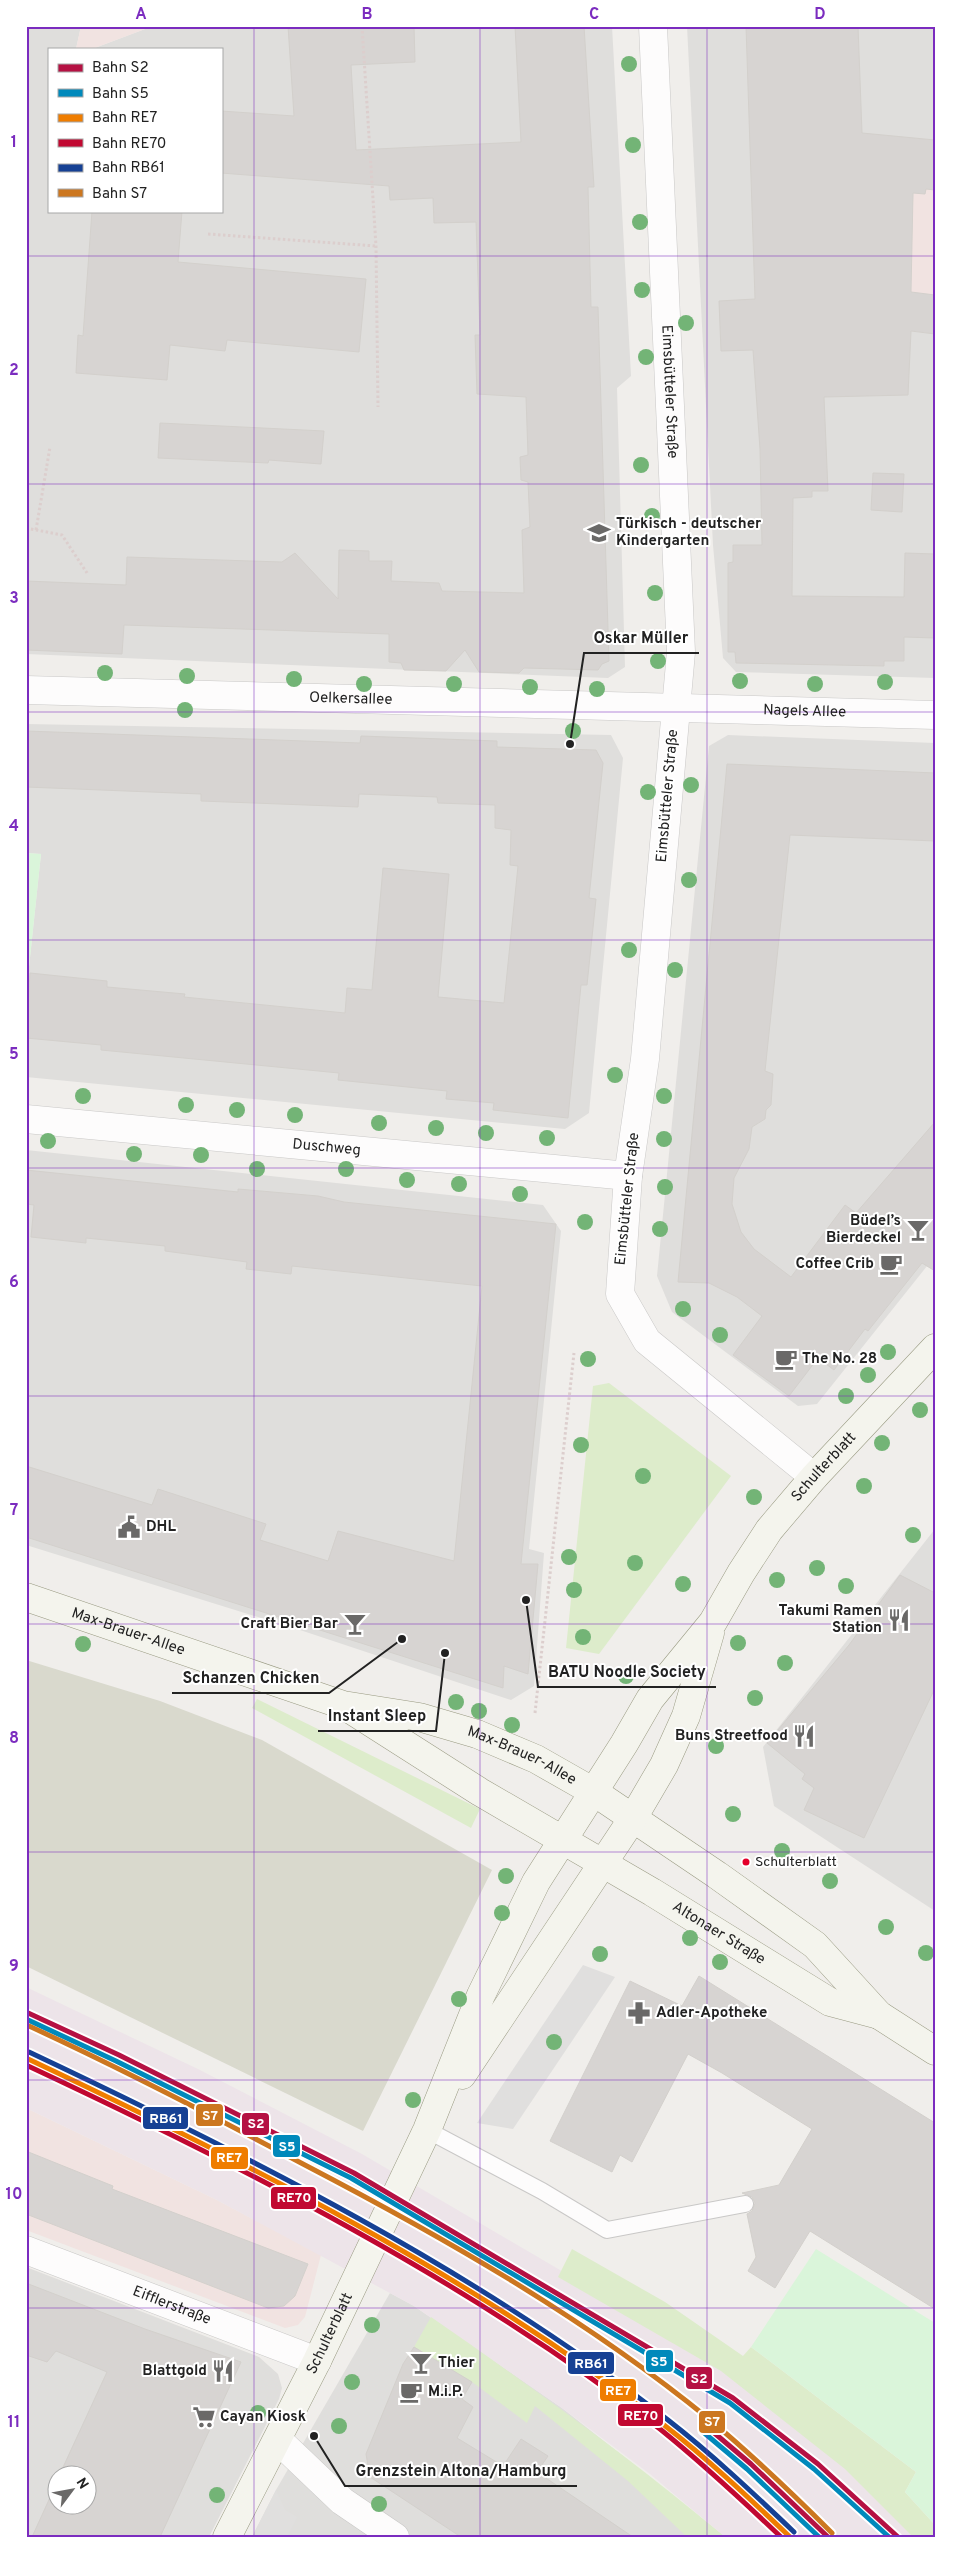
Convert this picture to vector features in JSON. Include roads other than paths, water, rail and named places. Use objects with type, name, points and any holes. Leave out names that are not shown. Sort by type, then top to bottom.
[{"type":"street","name":"Eimsbütteler Straße","points":[[653,26],[681,652],[646,1059],[628,1176],[620,1294],[647,1341],[814,1477]]},
{"type":"street","name":"Oelkersallee","points":[[26,690],[675,707]]},
{"type":"street","name":"Nagels Allee","points":[[675,707],[935,715]]},
{"type":"street","name":"Duschweg","points":[[26,1119],[628,1176]]},
{"type":"street","name":"Schulterblatt","points":[[227,2537],[317,2361],[427,2130],[481,1995],[536,1882],[594,1792],[650,1699],[713,1622],[741,1573],[769,1530],[814,1477],[935,1348]]},
{"type":"street","name":"Max-Brauer-Allee","points":[[26,1597],[343,1704],[419,1717],[477,1734],[536,1759],[594,1792],[633,1818]]},
{"type":"street","name":"Schulterblatt","points":[[427,2130],[506,2007],[633,1818],[664,1765],[686,1716],[713,1622]]},
{"type":"street","name":"Max-Brauer-Allee","points":[[343,1704],[480,1792],[562,1840]]},
{"type":"street","name":"Altonaer Straße","points":[[633,1818],[815,1945],[879,2015],[935,2052]]},
{"type":"street","name":"Altonaer Straße","points":[[562,1840],[652,1892],[830,2002],[879,2015]]},
{"type":"street","name":"Eifflerstraße","points":[[26,2250],[317,2361]]},
{"type":"street","points":[[278,2440],[342,2501],[395,2537]]},
{"type":"lane","points":[[427,2130],[542,2191],[608,2230],[745,2204]]},
{"type":"rail line","name":"S2","points":[[26,2012],[119,2055],[354,2173],[733,2398],[818,2464],[898,2537]]},
{"type":"rail line","name":"S5","points":[[26,2019],[116,2061],[351,2178],[730,2403],[814,2469],[889,2537]]},
{"type":"rail line","name":"S7","points":[[29,2026],[133,2076],[269,2146],[409,2221],[513,2281],[613,2347],[709,2419],[772,2474],[832,2533]]},
{"type":"rail line","name":"RB61","points":[[29,2052],[277,2174],[440,2265],[519,2314],[595,2366],[685,2433],[794,2532]]},
{"type":"rail line","name":"RE7","points":[[26,2058],[274,2180],[356,2224],[515,2319],[591,2371],[664,2425],[744,2493],[790,2537]]},
{"type":"rail line","name":"RE70","points":[[26,2065],[272,2186],[433,2276],[511,2324],[587,2375],[660,2429],[722,2482],[781,2537]]},
{"type":"rail line","name":"S2","points":[[706,2426],[751,2464],[828,2537]]},
{"type":"rail line","name":"S5","points":[[702,2431],[747,2469],[819,2537]]},
{"type":"place","name":"Türkisch - deutscher Kindergarten","points":[[599,533]]},
{"type":"place","name":"Oskar Müller","points":[[570,744]]},
{"type":"place","name":"Büdel’s Bierdeckel","points":[[918,1230]]},
{"type":"place","name":"Coffee Crib","points":[[891,1264]]},
{"type":"place","name":"The No. 28","points":[[786,1359]]},
{"type":"place","name":"DHL","points":[[129,1527]]},
{"type":"place","name":"BATU Noodle Society","points":[[526,1600]]},
{"type":"place","name":"Takumi Ramen Station","points":[[899,1620]]},
{"type":"place","name":"Craft Bier Bar","points":[[355,1624]]},
{"type":"place","name":"Schanzen Chicken","points":[[402,1639]]},
{"type":"place","name":"Instant Sleep","points":[[445,1653]]},
{"type":"place","name":"Buns Streetfood","points":[[804,1736]]},
{"type":"place","name":"Schulterblatt","points":[[746,1862]]},
{"type":"place","name":"Adler-Apotheke","points":[[639,2013]]},
{"type":"place","name":"Thier","points":[[421,2363]]},
{"type":"place","name":"Blattgold","points":[[223,2371]]},
{"type":"place","name":"M.i.P.","points":[[411,2392]]},
{"type":"place","name":"Cayan Kiosk","points":[[204,2417]]},
{"type":"place","name":"Grenzstein Altona/Hamburg","points":[[314,2436]]}]
